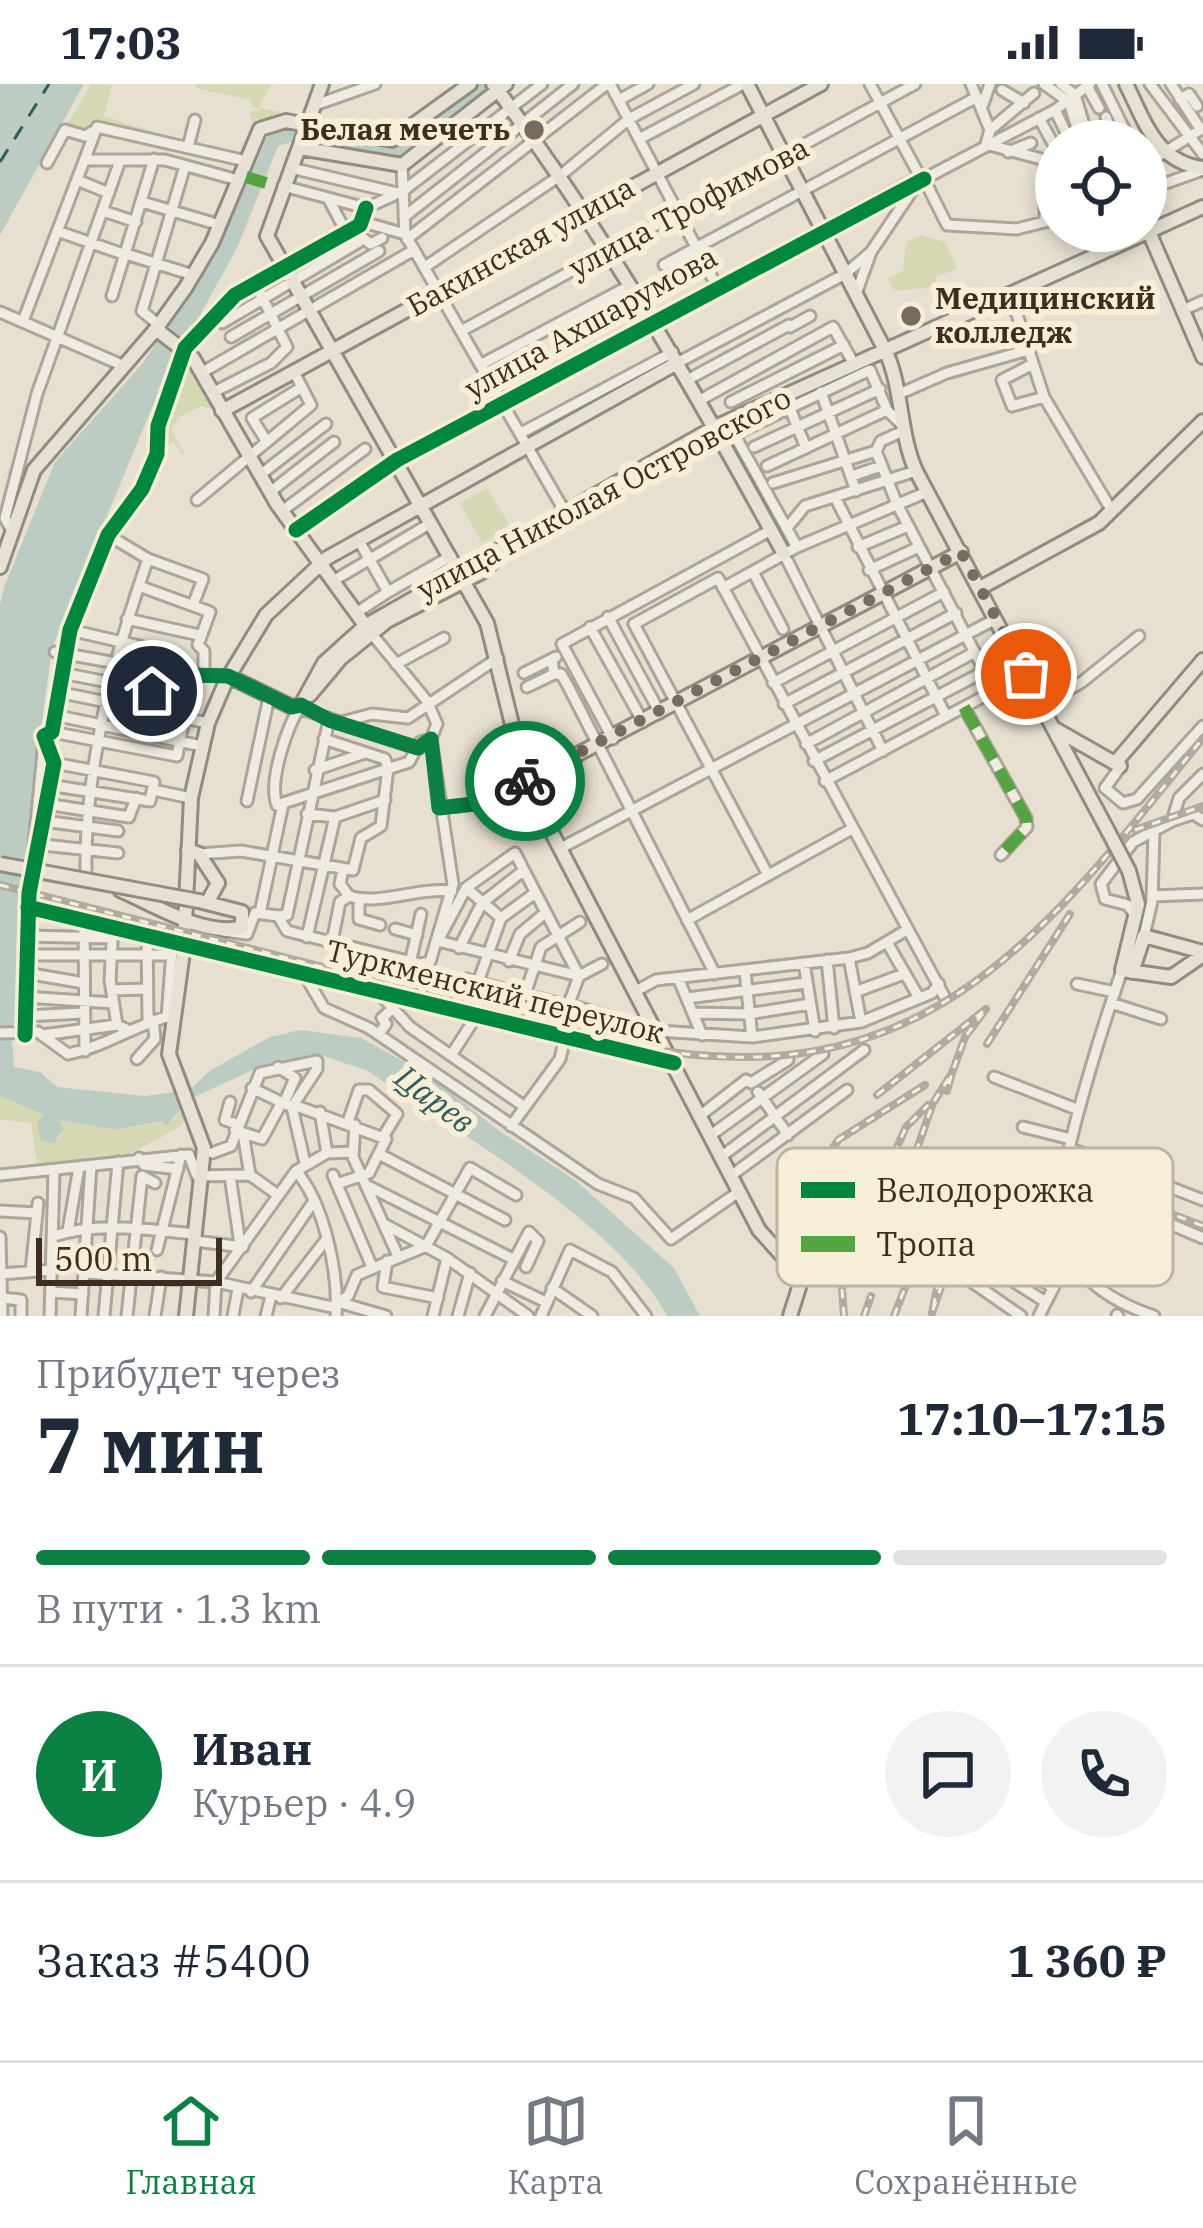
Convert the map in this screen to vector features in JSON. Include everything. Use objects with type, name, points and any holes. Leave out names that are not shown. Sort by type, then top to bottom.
[{"type":"main road","points":[[322,84],[266,232],[487,623],[525,782],[740,1191],[777,1252]]},
{"type":"main road","points":[[0,567],[42,458],[159,329],[220,225],[266,125],[277,121],[395,139],[470,84]]},
{"type":"main road","points":[[745,84],[886,352],[899,394],[901,428],[916,471],[1130,875],[1136,917],[1127,971]]},
{"type":"main road","name":"Бакинская улица","points":[[222,411],[821,84]]},
{"type":"main road","points":[[1126,84],[1146,120]]},
{"type":"main road","points":[[301,147],[402,165],[499,87],[681,365],[771,530],[790,551]]},
{"type":"main road","points":[[1167,156],[1203,169]]},
{"type":"main road","name":"улица Николая Островского","points":[[1167,226],[1203,210]]},
{"type":"main road","name":"улица Николая Островского","points":[[722,433],[737,416],[1108,252]]},
{"type":"main road","points":[[1158,252],[1203,357]]},
{"type":"main road","points":[[159,329],[184,347],[282,512],[368,629]]},
{"type":"main road","name":"улица Николая Островского","points":[[300,706],[368,629],[566,514],[886,352]]},
{"type":"main road","points":[[186,1316],[204,1148],[172,1068],[171,1016],[193,852],[191,798],[208,723],[228,676],[263,618],[320,563],[525,439],[681,365]]},
{"type":"main road","points":[[980,588],[1112,512],[1203,421]]},
{"type":"main road","points":[[525,782],[961,552]]},
{"type":"main road","points":[[1054,728],[1119,764],[1203,660]]},
{"type":"main road","points":[[228,676],[292,707],[300,706]]},
{"type":"main road","points":[[193,852],[218,883]]},
{"type":"main road","points":[[0,864],[88,875],[242,912],[241,929],[185,919],[88,875]]},
{"type":"main road","points":[[189,882],[209,874],[218,883]]},
{"type":"main road","points":[[203,902],[218,883]]},
{"type":"main road","points":[[1144,936],[1198,956],[1171,977],[1127,971],[1144,936]]},
{"type":"main road","points":[[790,1316],[799,1286]]},
{"type":"street","points":[[318,104],[375,84]]},
{"type":"street","points":[[283,186],[366,208],[401,192],[542,84]]},
{"type":"street","points":[[404,217],[573,84]]},
{"type":"street","points":[[219,318],[263,299],[346,232],[406,237],[609,84],[716,285]]},
{"type":"street","points":[[619,100],[648,84]]},
{"type":"street","points":[[425,267],[561,176],[629,119],[694,84]]},
{"type":"street","points":[[639,139],[745,84]]},
{"type":"street","points":[[870,84],[947,225],[1017,229],[1035,225]]},
{"type":"street","name":"улица Трофимова","points":[[463,330],[915,84]]},
{"type":"street","points":[[971,84],[990,130],[986,144],[1035,158]]},
{"type":"street","points":[[664,265],[980,102],[990,84]]},
{"type":"street","points":[[1044,84],[1072,98]]},
{"type":"street","points":[[1061,84],[1072,98],[1079,120]]},
{"type":"street","points":[[1102,84],[1120,120]]},
{"type":"street","points":[[1150,84],[1203,154]]},
{"type":"street","points":[[1167,155],[1202,129],[1171,84]]},
{"type":"street","points":[[1088,85],[1105,120]]},
{"type":"street","name":"улица Ахшарумова","points":[[296,530],[397,460],[716,285],[1055,110],[1088,85]]},
{"type":"street","points":[[1002,90],[1024,103]]},
{"type":"street","points":[[990,130],[1034,93]]},
{"type":"street","points":[[1180,99],[1189,94],[1197,106]]},
{"type":"street","points":[[1055,110],[1060,120]]},
{"type":"street","points":[[188,147],[195,120]]},
{"type":"street","points":[[47,163],[65,130],[92,132],[104,125],[246,160]]},
{"type":"street","points":[[22,321],[92,132]]},
{"type":"street","points":[[1008,152],[1031,143]]},
{"type":"street","points":[[86,156],[154,159],[238,180]]},
{"type":"street","points":[[112,296],[154,159]]},
{"type":"street","points":[[12,531],[5,518],[57,336],[120,161]]},
{"type":"street","points":[[402,165],[406,237],[566,514]]},
{"type":"street","points":[[159,329],[142,313],[185,166]]},
{"type":"street","points":[[291,167],[401,192]]},
{"type":"street","points":[[1167,182],[1203,169]]},
{"type":"street","points":[[856,295],[870,256],[920,178]]},
{"type":"street","points":[[77,180],[109,193]]},
{"type":"street","points":[[329,200],[346,232]]},
{"type":"street","points":[[142,202],[220,225]]},
{"type":"street","points":[[19,1035],[26,1016],[28,893],[48,735],[62,673],[60,653],[108,535],[152,466],[158,427],[184,347],[256,283],[290,275],[361,231],[366,208]]},
{"type":"street","points":[[103,211],[136,222]]},
{"type":"street","points":[[57,231],[193,275]]},
{"type":"street","points":[[361,231],[370,244],[383,233]]},
{"type":"street","points":[[383,233],[379,251],[388,268]]},
{"type":"street","points":[[202,373],[414,250]]},
{"type":"street","points":[[231,337],[379,251]]},
{"type":"street","points":[[525,439],[681,365],[847,277],[870,256]]},
{"type":"street","points":[[212,392],[271,363],[287,347],[256,283]]},
{"type":"street","points":[[482,364],[629,286]]},
{"type":"street","points":[[1011,296],[1045,397],[1112,512]]},
{"type":"street","points":[[1183,310],[1203,301]]},
{"type":"street","points":[[0,312],[124,366]]},
{"type":"street","points":[[681,365],[810,316]]},
{"type":"street","points":[[219,318],[240,352]]},
{"type":"street","points":[[700,400],[833,327],[854,364]]},
{"type":"street","points":[[730,402],[844,345]]},
{"type":"street","points":[[899,394],[947,373],[1028,350]]},
{"type":"street","points":[[779,356],[796,390]]},
{"type":"street","points":[[1033,364],[1001,377],[1010,403],[1019,407],[1045,397]]},
{"type":"street","points":[[883,751],[818,628],[790,551],[787,528],[722,433],[870,370],[887,410],[901,428],[880,441],[876,451],[881,466],[995,691]]},
{"type":"street","points":[[197,500],[310,406],[294,372]]},
{"type":"street","points":[[267,442],[252,422],[256,415],[302,387]]},
{"type":"street","points":[[723,388],[737,416]]},
{"type":"street","points":[[754,447],[880,389]]},
{"type":"street","points":[[821,392],[839,432],[856,491]]},
{"type":"street","points":[[244,399],[256,415]]},
{"type":"street","points":[[789,406],[820,468]]},
{"type":"street","points":[[767,466],[887,410]]},
{"type":"street","points":[[260,475],[326,424]]},
{"type":"street","points":[[270,492],[334,442]]},
{"type":"street","points":[[282,512],[365,448]]},
{"type":"street","points":[[773,483],[876,451]]},
{"type":"street","points":[[852,476],[881,466]]},
{"type":"street","points":[[787,528],[802,508],[916,471]]},
{"type":"street","points":[[634,624],[927,492]]},
{"type":"street","points":[[836,497],[946,716]]},
{"type":"street","points":[[333,581],[433,522]]},
{"type":"street","points":[[858,548],[908,526]]},
{"type":"street","points":[[524,674],[552,659],[590,627],[771,530]]},
{"type":"street","points":[[108,535],[148,559],[203,579],[193,605]]},
{"type":"street","points":[[358,539],[388,592]]},
{"type":"street","points":[[869,570],[919,547]]},
{"type":"street","points":[[356,613],[451,556]]},
{"type":"street","points":[[88,875],[86,825],[95,769],[127,619],[148,559]]},
{"type":"street","points":[[753,572],[790,644]]},
{"type":"street","points":[[720,583],[944,996]]},
{"type":"street","points":[[48,735],[178,756],[198,675],[199,635],[210,612],[139,586]]},
{"type":"street","points":[[773,683],[944,592]]},
{"type":"street","points":[[625,609],[769,875]]},
{"type":"street","points":[[784,704],[956,613]]},
{"type":"street","points":[[608,617],[660,713]]},
{"type":"street","points":[[127,619],[199,635]]},
{"type":"street","points":[[560,849],[990,622]]},
{"type":"street","points":[[590,627],[643,722]]},
{"type":"street","points":[[368,629],[427,701],[436,724],[431,739],[452,891],[438,941]]},
{"type":"street","points":[[70,630],[121,646],[174,655]]},
{"type":"street","points":[[1042,705],[1082,682],[1138,636]]},
{"type":"street","points":[[396,664],[445,638]]},
{"type":"street","points":[[564,648],[613,739]]},
{"type":"street","points":[[806,744],[975,652]]},
{"type":"street","points":[[60,653],[228,676]]},
{"type":"street","points":[[222,928],[225,933],[247,934],[253,915],[287,915],[308,796],[324,739],[334,722],[372,714],[406,719],[497,658]]},
{"type":"street","points":[[552,659],[554,674]]},
{"type":"street","points":[[814,761],[985,671]]},
{"type":"street","points":[[62,673],[189,698]]},
{"type":"street","points":[[527,687],[561,674],[715,974]]},
{"type":"street","points":[[825,781],[1026,674]]},
{"type":"street","points":[[58,692],[208,723]]},
{"type":"street","points":[[247,801],[269,697]]},
{"type":"street","points":[[300,706],[334,722],[418,748]]},
{"type":"street","name":"улица Николая Островского","points":[[260,913],[280,804],[278,776],[300,706]]},
{"type":"street","points":[[964,707],[1026,818],[1027,827],[1001,855]]},
{"type":"street","points":[[54,715],[182,738],[202,746]]},
{"type":"street","points":[[1119,764],[1105,788],[1123,803],[1137,799],[1203,726]]},
{"type":"street","points":[[34,844],[44,821],[54,763],[48,735]]},
{"type":"street","points":[[324,739],[385,759],[388,768],[380,828],[359,842],[340,884],[360,920],[380,925]]},
{"type":"street","points":[[280,804],[411,761],[431,739]]},
{"type":"street","points":[[315,770],[365,753]]},
{"type":"street","points":[[54,763],[95,769],[152,790],[191,798]]},
{"type":"street","points":[[1172,820],[1179,798],[1203,774]]},
{"type":"street","points":[[439,808],[474,804],[525,782]]},
{"type":"street","points":[[49,785],[136,798],[152,790]]},
{"type":"street","points":[[46,804],[132,817],[136,798]]},
{"type":"street","points":[[307,814],[335,817],[385,800]]},
{"type":"street","points":[[1136,917],[1100,891],[1133,842],[1172,820],[1193,814],[1203,820]]},
{"type":"street","points":[[307,937],[335,817]]},
{"type":"street","points":[[44,821],[118,831]]},
{"type":"street","points":[[687,920],[850,830]]},
{"type":"street","points":[[1144,936],[1153,896],[1154,831]]},
{"type":"street","points":[[34,844],[118,854]]},
{"type":"street","points":[[193,852],[242,851],[349,869]]},
{"type":"street","points":[[420,962],[438,941],[466,888],[515,853],[579,976]]},
{"type":"street","points":[[460,948],[482,903],[523,871]]},
{"type":"street","points":[[1123,904],[1131,896],[1130,875]]},
{"type":"street","points":[[350,899],[423,888],[452,891]]},
{"type":"street","points":[[466,888],[501,918]]},
{"type":"street","points":[[535,893],[501,918],[472,980],[657,1031],[752,1037],[834,1028],[932,993],[938,984]]},
{"type":"street","points":[[1153,896],[1203,894]]},
{"type":"street","points":[[332,943],[350,899]]},
{"type":"street","name":"Туркменский переулок","points":[[28,907],[84,916],[674,1063]]},
{"type":"street","points":[[509,961],[520,934],[545,913]]},
{"type":"street","points":[[420,962],[421,914]]},
{"type":"street","points":[[84,916],[85,1051]]},
{"type":"street","points":[[278,916],[285,930],[420,962]]},
{"type":"street","points":[[525,994],[541,947],[580,922]]},
{"type":"street","points":[[113,925],[113,1003],[121,1030],[138,1056],[155,1039],[145,989],[147,933]]},
{"type":"street","points":[[395,929],[417,935]]},
{"type":"street","points":[[636,991],[656,980],[849,958],[888,944],[905,931]]},
{"type":"street","points":[[28,936],[112,938]]},
{"type":"street","points":[[438,941],[579,976],[602,964]]},
{"type":"street","points":[[42,1035],[65,1054],[85,1051],[121,1030],[171,1016],[172,955],[178,943]]},
{"type":"street","points":[[888,944],[919,996]]},
{"type":"street","points":[[27,955],[172,955]]},
{"type":"street","points":[[849,958],[861,1022]]},
{"type":"street","points":[[826,960],[834,1028]]},
{"type":"street","points":[[804,963],[815,1031]]},
{"type":"street","points":[[745,970],[752,1037]]},
{"type":"street","points":[[1069,1148],[1113,998],[1127,971]]},
{"type":"street","points":[[26,973],[84,983]]},
{"type":"street","points":[[304,974],[323,1008],[379,1034],[424,1068],[558,1152],[598,1184],[634,1198],[670,1239],[740,1191]]},
{"type":"street","points":[[855,992],[904,974]]},
{"type":"street","points":[[568,1005],[579,976]]},
{"type":"street","points":[[678,978],[702,1035]]},
{"type":"street","points":[[687,998],[806,983]]},
{"type":"street","points":[[1077,984],[1161,1018]]},
{"type":"street","points":[[112,990],[145,989]]},
{"type":"street","points":[[378,991],[392,1010],[525,1107]]},
{"type":"street","points":[[26,997],[83,1008]]},
{"type":"street","points":[[26,1016],[113,1003]]},
{"type":"street","points":[[695,1013],[748,1014],[810,1004]]},
{"type":"street","points":[[379,1034],[386,1025],[382,1018],[392,1010]]},
{"type":"street","points":[[424,1068],[477,1015]]},
{"type":"street","points":[[0,1033],[121,1030]]},
{"type":"street","points":[[512,1126],[560,1059],[565,1036]]},
{"type":"street","points":[[722,1156],[864,1050]]},
{"type":"street","points":[[711,1135],[823,1054]]},
{"type":"street","points":[[751,1083],[788,1060]]},
{"type":"street","points":[[212,1153],[229,1148],[238,1129],[253,1084],[278,1066],[318,1063],[262,1138],[238,1129],[224,1119],[230,1102]]},
{"type":"street","points":[[278,1066],[295,1078],[288,1104],[305,1162]]},
{"type":"street","points":[[994,1077],[1079,1110]]},
{"type":"street","points":[[700,1115],[746,1080],[788,1135]]},
{"type":"street","points":[[253,1084],[288,1104],[385,1138]]},
{"type":"street","points":[[338,1136],[359,1090],[368,1090],[396,1112],[379,1154],[364,1175],[335,1179],[372,1267]]},
{"type":"street","points":[[732,1175],[847,1090]]},
{"type":"street","points":[[320,1112],[327,1153]]},
{"type":"street","points":[[348,1122],[352,1152],[386,1226],[392,1258],[383,1287],[438,1298]]},
{"type":"street","points":[[1023,1127],[1080,1148]]},
{"type":"street","points":[[238,1129],[250,1175]]},
{"type":"street","points":[[214,1316],[217,1282],[296,1171],[327,1153],[352,1152]]},
{"type":"street","points":[[379,1154],[505,1220]]},
{"type":"street","points":[[0,1175],[181,1155],[192,1156],[202,1178],[250,1175],[278,1195]]},
{"type":"street","points":[[157,1250],[181,1155]]},
{"type":"street","points":[[139,1158],[144,1166],[178,1169]]},
{"type":"street","points":[[104,1316],[118,1162]]},
{"type":"street","points":[[81,1316],[85,1166]]},
{"type":"street","points":[[68,1231],[85,1166]]},
{"type":"street","points":[[338,1308],[357,1275],[425,1246],[473,1169],[516,1195]]},
{"type":"street","points":[[296,1171],[314,1201],[338,1308]]},
{"type":"street","points":[[50,1316],[54,1172]]},
{"type":"street","points":[[230,1176],[242,1246]]},
{"type":"street","points":[[127,1316],[141,1180]]},
{"type":"street","points":[[118,1181],[155,1183]]},
{"type":"street","points":[[370,1187],[513,1258]]},
{"type":"street","points":[[1173,1189],[1203,1200]]},
{"type":"street","points":[[251,1292],[314,1201]]},
{"type":"street","points":[[0,1211],[38,1208],[32,1271]]},
{"type":"street","points":[[1173,1225],[1203,1238]]},
{"type":"street","points":[[386,1226],[470,1273],[508,1311],[528,1316]]},
{"type":"street","points":[[54,1236],[86,1228],[137,1228],[242,1246]]},
{"type":"street","points":[[485,1316],[525,1233],[536,1237],[526,1268]]},
{"type":"street","points":[[0,1237],[2,1316]]},
{"type":"street","points":[[266,1316],[276,1297],[325,1241]]},
{"type":"street","points":[[541,1316],[568,1253],[574,1250],[612,1272],[646,1316]]},
{"type":"street","points":[[434,1316],[447,1258]]},
{"type":"street","points":[[0,1274],[53,1266],[217,1282],[386,1316]]},
{"type":"street","points":[[458,1316],[470,1273]]},
{"type":"street","points":[[155,1316],[161,1277]]},
{"type":"street","points":[[502,1281],[546,1302]]},
{"type":"street","points":[[978,1286],[1021,1316]]},
{"type":"street","points":[[1028,1286],[1044,1300]]},
{"type":"street","points":[[1039,1316],[1051,1286]]},
{"type":"street","points":[[1094,1286],[1119,1313],[1151,1315]]},
{"type":"street","points":[[552,1288],[592,1316]]},
{"type":"street","points":[[233,1316],[238,1289]]},
{"type":"street","points":[[51,1292],[83,1294]]},
{"type":"street","points":[[2,1298],[21,1300],[21,1316]]},
{"type":"street","points":[[295,1316],[299,1301]]},
{"type":"green space","points":[[91,84],[112,85],[104,116],[186,142],[98,121],[84,134],[66,127]]},
{"type":"green space","points":[[196,84],[271,84],[259,108],[280,112],[279,117],[259,122],[258,117],[253,124],[249,112],[261,109],[251,107],[251,100],[196,88]]},
{"type":"green space","points":[[921,235],[945,242],[957,269],[935,277],[936,287],[894,291],[888,279],[903,271],[906,242]]},
{"type":"green space","points":[[187,359],[218,410],[201,406],[178,418],[171,431],[182,455],[173,442],[161,448],[161,427]]},
{"type":"green space","points":[[487,488],[511,527],[482,543],[460,503]]},
{"type":"green space","points":[[0,1096],[45,1116],[58,1140],[63,1124],[54,1119],[117,1130],[173,1120],[180,1112],[186,1117],[181,1126],[129,1154],[38,1172],[31,1123],[0,1120]]},
{"type":"water","points":[[0,84],[84,84],[0,235]]},
{"type":"water","name":"Царев","points":[[480,84],[499,84],[399,159],[298,140],[278,146],[237,248],[161,386],[52,648],[31,803],[19,1023],[11,1025],[14,1067],[40,1072],[57,1087],[145,1096],[189,1090],[211,1070],[270,1037],[300,1030],[361,1038],[430,1076],[498,1130],[575,1180],[674,1268],[700,1316],[667,1316],[611,1246],[532,1181],[368,1071],[323,1056],[266,1064],[190,1099],[167,1125],[161,1121],[117,1130],[59,1120],[64,1128],[54,1143],[41,1141],[37,1123],[44,1115],[0,1096],[0,604],[55,462],[142,364],[216,255],[270,130],[302,129],[392,148]]},
{"type":"ferry route","points":[[0,162],[49,84]]},
{"type":"railway","points":[[0,885],[633,1046],[734,1057],[821,1050],[898,1026],[966,988],[1028,939],[1086,879],[1203,738]]},
{"type":"railway","points":[[1135,830],[1203,806]]},
{"type":"railway","points":[[987,1044],[1070,914]]},
{"type":"railway","points":[[877,1095],[986,1009],[965,1037],[952,1073]]},
{"type":"railway","points":[[917,1148],[933,1103],[952,1073],[947,1091]]},
{"type":"railway","points":[[833,1148],[838,1140],[925,1085]]},
{"type":"railway","points":[[897,1148],[906,1127],[928,1105]]},
{"type":"railway","points":[[1173,1215],[1203,1226]]},
{"type":"railway","points":[[842,1286],[844,1316]]},
{"type":"railway","points":[[894,1316],[906,1286]]},
{"type":"railway","points":[[938,1286],[932,1313],[941,1286]]},
{"type":"railway","points":[[864,1316],[871,1296]]},
{"type":"marked path","points":[[246,177],[266,183]]},
{"type":"marked path","points":[[1042,705],[1072,687]]},
{"type":"marked path","points":[[964,707],[1026,818],[1027,827],[1001,855]]},
{"type":"cycle path","points":[[296,530],[397,460],[924,179]]},
{"type":"cycle path","points":[[25,1035],[29,893],[54,763],[44,736],[52,732],[70,630],[108,535],[142,489],[157,454],[158,426],[185,348],[235,295],[360,225],[366,208]]},
{"type":"cycle path","points":[[28,907],[674,1063]]},
{"type":"way so far","points":[[525,781],[613,739],[961,552],[1026,674]]},
{"type":"place","name":"Белая мечеть","points":[[534,130]]},
{"type":"place","name":"Медицинский колледж","points":[[911,316]]},
{"type":"route","points":[[152,691],[189,698],[192,675],[228,676],[292,707],[301,705],[299,708],[388,740],[418,748],[423,740],[431,739],[439,808],[474,804],[525,781]]}]
